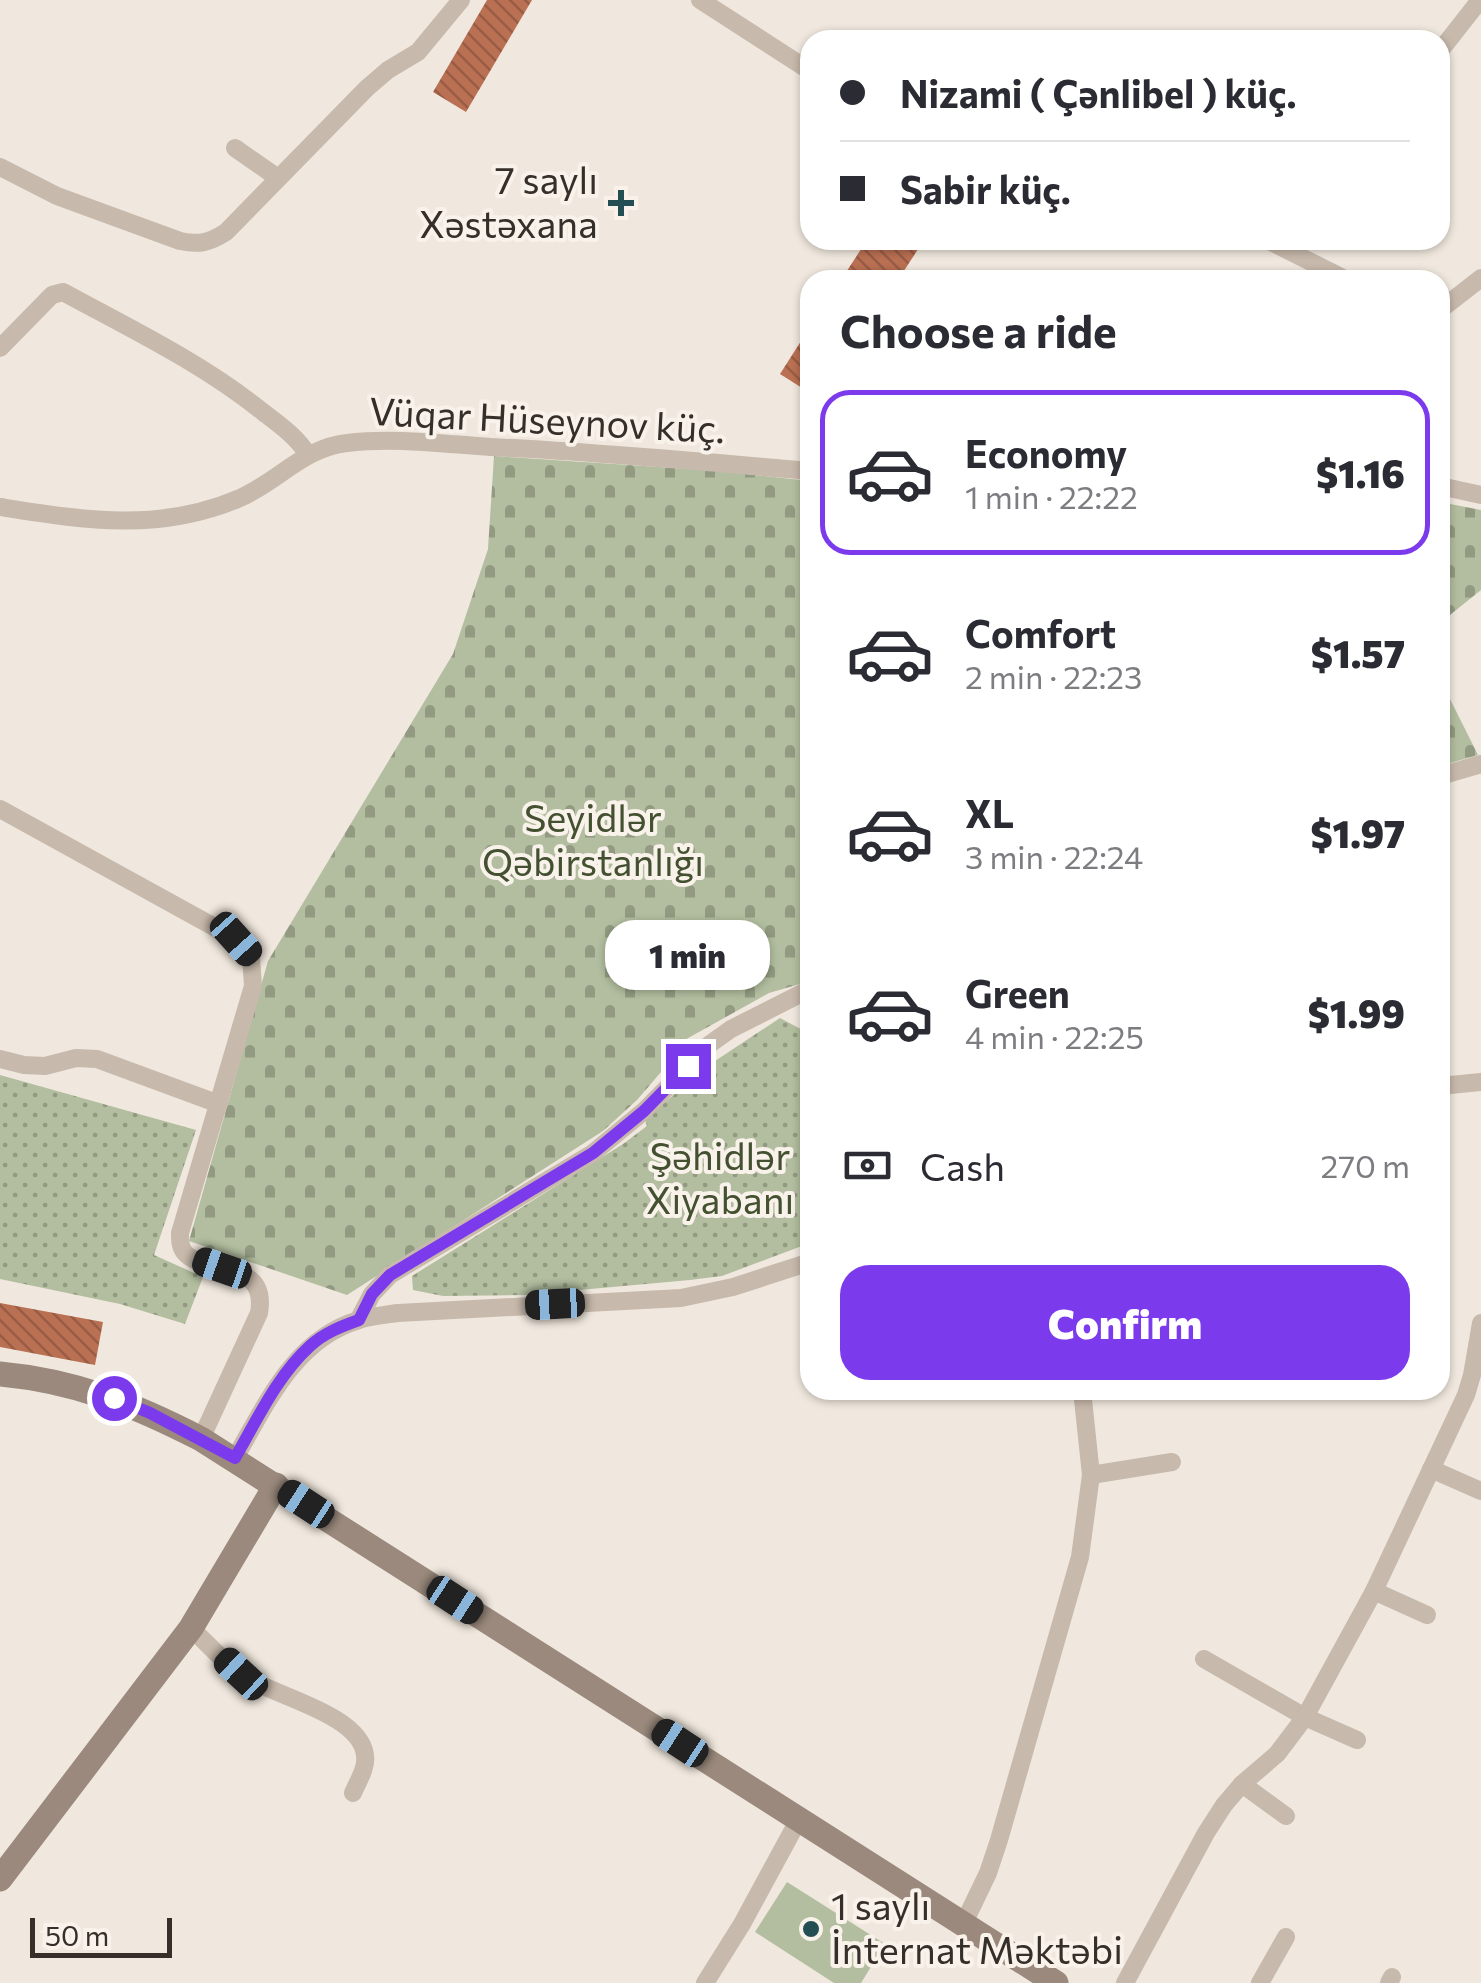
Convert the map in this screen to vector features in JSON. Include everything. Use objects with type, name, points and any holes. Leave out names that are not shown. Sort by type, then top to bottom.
[{"type":"main road","points":[[0,1374],[72,1385],[114,1398],[235,1458],[1056,1983]]},
{"type":"main road","points":[[0,1880],[192,1628],[276,1486]]},
{"type":"street","points":[[0,167],[56,196],[180,241],[198,245],[213,241],[367,88],[428,43],[461,0]]},
{"type":"street","points":[[700,0],[800,65]]},
{"type":"street","points":[[1450,38],[1480,0]]},
{"type":"street","points":[[234,148],[278,178]]},
{"type":"street","points":[[1310,250],[1335,270]]},
{"type":"street","points":[[1450,302],[1481,278]]},
{"type":"street","points":[[0,348],[52,295],[63,292],[235,389],[291,434],[308,455]]},
{"type":"street","name":"Vüqar Hüseynov küç.","points":[[0,507],[115,522],[187,514],[236,500],[327,446],[377,440],[604,452],[800,471]]},
{"type":"street","points":[[1450,488],[1481,495]]},
{"type":"street","points":[[1450,773],[1481,764]]},
{"type":"street","points":[[0,808],[236,939],[251,957],[252,986],[180,1233],[180,1246],[187,1255],[246,1276],[258,1289],[261,1302],[201,1439]]},
{"type":"street","points":[[359,1320],[372,1294],[390,1275],[593,1153],[644,1111],[710,1044],[800,994]]},
{"type":"street","points":[[0,1058],[24,1066],[45,1066],[76,1058],[97,1060],[219,1104]]},
{"type":"street","points":[[1450,1085],[1481,1082]]},
{"type":"street","points":[[235,1458],[285,1374],[312,1344],[359,1320],[398,1312],[681,1298],[800,1265]]},
{"type":"street","points":[[1125,1983],[1224,1804],[1277,1754],[1306,1716],[1374,1591],[1469,1386],[1481,1323]]},
{"type":"street","points":[[963,1924],[999,1840],[1080,1557],[1091,1475],[1083,1400]]},
{"type":"street","points":[[1091,1475],[1172,1462]]},
{"type":"street","points":[[1431,1469],[1481,1491]]},
{"type":"street","points":[[1374,1591],[1428,1615]]},
{"type":"street","points":[[192,1628],[241,1674],[352,1729],[365,1752],[364,1768],[353,1793]]},
{"type":"street","points":[[1204,1659],[1358,1740]]},
{"type":"street","points":[[1242,1784],[1286,1816]]},
{"type":"street","points":[[705,1983],[799,1819]]},
{"type":"street","points":[[1260,1983],[1286,1938]]},
{"type":"green space","name":"Seyidlər Qəbirstanlığı","points":[[494,456],[800,480],[800,984],[769,993],[672,1047],[661,1072],[603,1131],[347,1295],[189,1241],[268,961],[453,654],[488,549]]},
{"type":"green space","points":[[1450,504],[1481,510],[1481,590],[1450,615]]},
{"type":"green space","points":[[1450,699],[1478,755],[1450,763]]},
{"type":"green space","name":"Şəhidlər Xiyabanı","points":[[780,1018],[800,1029],[800,1247],[722,1276],[690,1280],[524,1295],[443,1296],[413,1290],[412,1276],[623,1144],[647,1126],[645,1120],[703,1069]]},
{"type":"green space","points":[[0,1075],[196,1130],[154,1255],[203,1277],[185,1324],[120,1304],[0,1279]]},
{"type":"green space","points":[[787,1882],[885,1944],[861,1983],[834,1983],[755,1932]]},
{"type":"building","points":[[487,0],[532,0],[466,112],[433,92]]},
{"type":"building","points":[[860,250],[918,250],[904,270],[848,270]]},
{"type":"building","points":[[800,343],[800,387],[780,374]]},
{"type":"building","points":[[0,1303],[103,1322],[95,1365],[0,1347]]},
{"type":"place","name":"7 saylı Xəstəxana","points":[[621,203]]},
{"type":"place","name":"1 saylı İnternat Məktəbi","points":[[811,1929]]},
{"type":"route","points":[[114,1398],[235,1458],[285,1374],[312,1344],[359,1320],[372,1294],[390,1275],[593,1153],[644,1111],[688,1066]]}]
